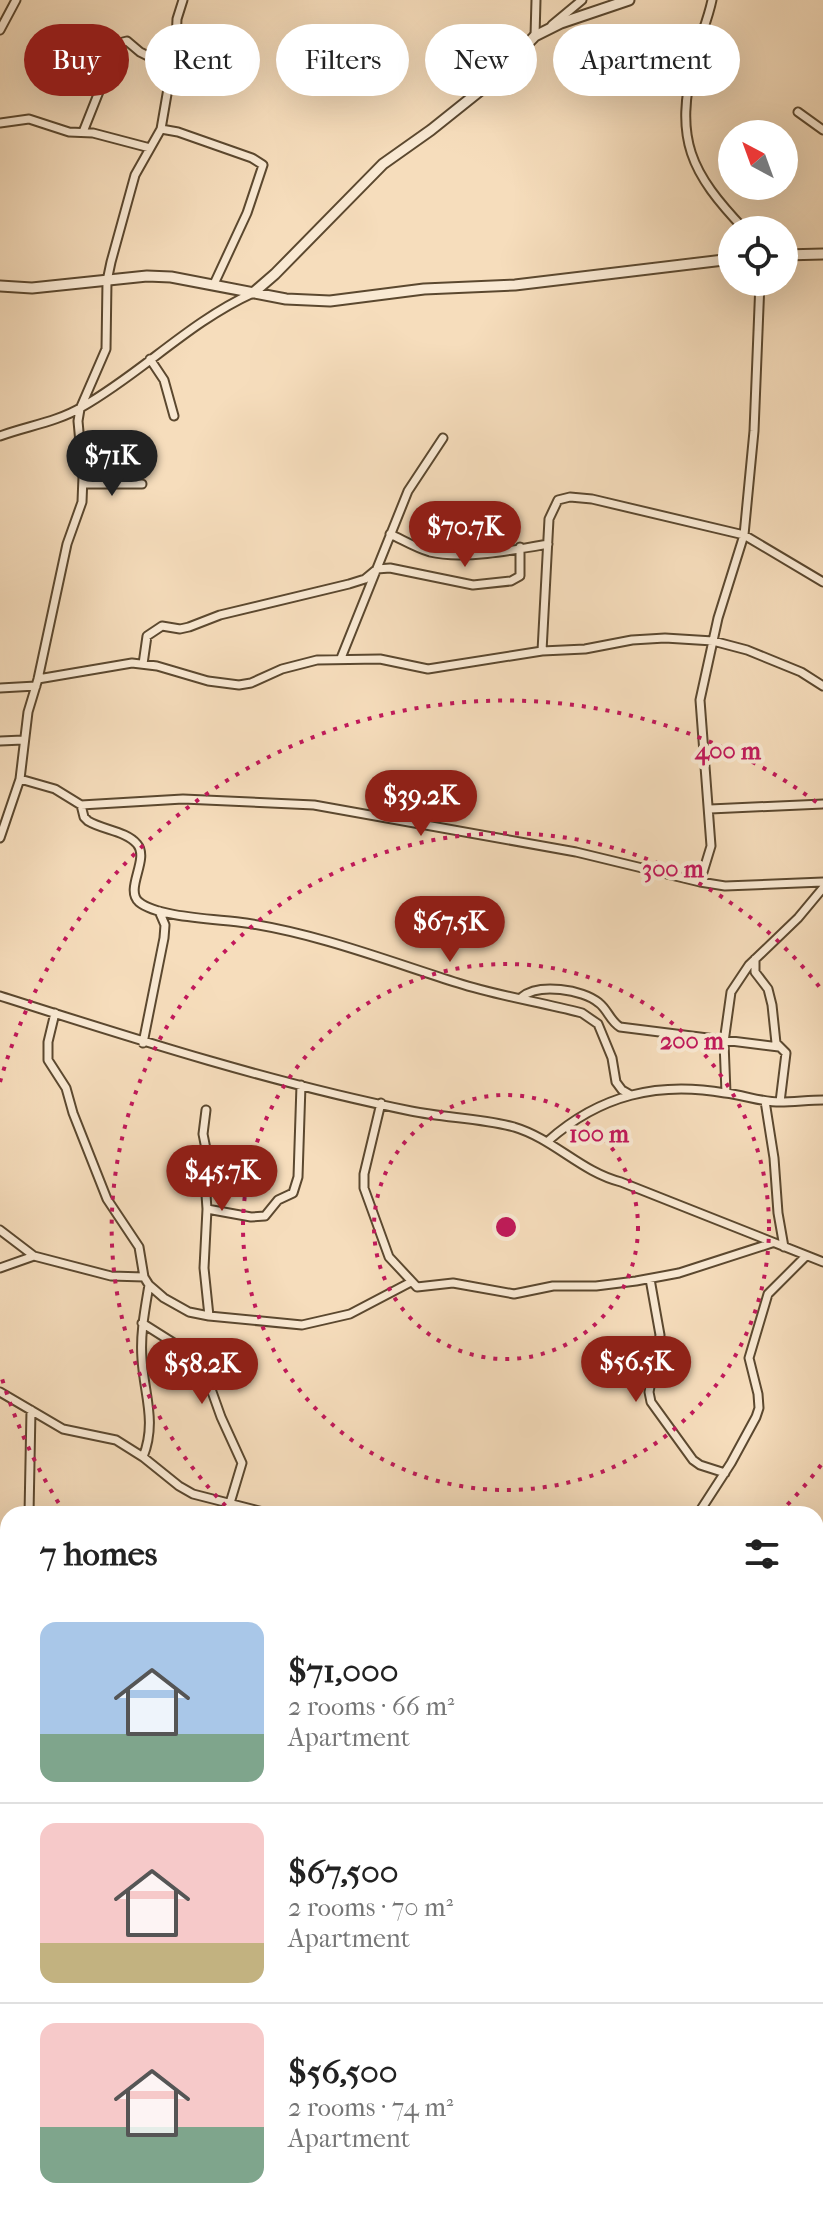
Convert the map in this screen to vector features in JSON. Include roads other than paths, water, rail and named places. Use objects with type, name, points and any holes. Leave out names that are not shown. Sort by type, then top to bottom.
[{"type":"street","points":[[0,30],[16,0]]},
{"type":"street","points":[[178,24],[183,0]]},
{"type":"street","points":[[535,24],[536,0]]},
{"type":"street","points":[[537,35],[582,0]]},
{"type":"street","points":[[547,29],[629,0]]},
{"type":"street","points":[[712,0],[686,97],[687,130],[697,172],[732,216]]},
{"type":"street","points":[[83,132],[110,64],[123,42],[127,41],[145,54]]},
{"type":"street","points":[[0,838],[20,779],[23,740],[64,556],[82,502],[78,421],[80,409],[106,349],[107,281],[129,192],[138,168],[161,129],[166,96]]},
{"type":"street","points":[[0,436],[49,422],[80,409],[116,386],[201,320],[253,293],[383,164],[474,96]]},
{"type":"street","points":[[798,112],[823,130]]},
{"type":"street","points":[[0,123],[29,119],[69,132],[83,132],[150,148]]},
{"type":"street","points":[[161,129],[252,158],[263,165],[247,213],[214,284]]},
{"type":"street","points":[[798,255],[823,254]]},
{"type":"street","points":[[0,286],[32,288],[147,276],[171,277],[286,299],[330,301],[424,289],[515,285],[718,261]]},
{"type":"street","points":[[700,882],[711,846],[700,700],[713,641],[744,535],[754,431],[759,296]]},
{"type":"street","points":[[150,359],[164,380],[174,416]]},
{"type":"street","points":[[341,658],[408,491],[443,438]]},
{"type":"street","points":[[83,484],[142,484]]},
{"type":"street","points":[[542,651],[549,519],[553,505],[570,497],[592,499],[744,535],[823,582]]},
{"type":"street","points":[[390,534],[441,554],[472,554],[548,544]]},
{"type":"street","points":[[143,664],[147,636],[155,629],[189,627],[220,615],[349,584],[365,579],[377,569],[401,569],[463,584],[511,581],[520,576],[520,547]]},
{"type":"street","points":[[0,688],[37,683],[112,665],[143,664],[208,681],[239,685],[299,663],[341,658],[388,660],[428,669],[542,651],[599,648],[650,638],[713,641],[774,660],[823,686]]},
{"type":"street","points":[[0,741],[23,740]]},
{"type":"street","points":[[20,779],[55,789],[81,805],[183,799],[314,805],[576,852],[725,886],[823,885]]},
{"type":"street","points":[[710,809],[823,804]]},
{"type":"street","points":[[81,805],[88,821],[131,838],[140,846],[138,901],[159,911],[246,923],[302,935],[368,953],[461,985],[582,1013],[593,1019],[607,1044],[616,1082],[629,1094]]},
{"type":"street","points":[[726,1093],[724,1042],[731,992],[739,977],[798,918],[823,885]]},
{"type":"street","points":[[143,1043],[164,938],[165,925],[159,911]]},
{"type":"street","points":[[755,959],[755,972],[768,989],[779,1047]]},
{"type":"street","points":[[522,997],[539,988],[565,991],[598,1001],[615,1025],[620,1027],[779,1047],[786,1053],[780,1102]]},
{"type":"street","points":[[0,996],[143,1043],[301,1085],[410,1111],[511,1127],[548,1141],[604,1178],[823,1262]]},
{"type":"street","points":[[55,1013],[48,1042],[48,1060],[66,1088],[107,1199],[139,1247],[146,1281],[142,1360],[150,1439],[143,1457]]},
{"type":"street","points":[[207,1209],[265,1216],[278,1200],[293,1193],[298,1177],[301,1085]]},
{"type":"street","points":[[548,1141],[568,1123],[591,1109],[629,1094],[658,1090],[726,1093],[780,1102],[823,1100]]},
{"type":"street","points":[[765,1101],[774,1158],[780,1246]]},
{"type":"street","points":[[381,1103],[364,1174],[364,1188],[386,1252],[411,1282],[423,1287],[461,1283],[503,1294],[553,1286],[596,1286],[650,1279],[773,1243],[780,1246]]},
{"type":"street","points":[[206,1110],[203,1134],[208,1159],[204,1279],[209,1316]]},
{"type":"street","points":[[0,1230],[34,1256],[111,1276],[146,1281],[175,1305],[209,1316],[302,1325],[323,1322],[350,1314],[411,1282]]},
{"type":"street","points":[[0,1268],[34,1256]]},
{"type":"street","points":[[703,1506],[751,1428],[759,1408],[749,1358],[765,1302],[774,1285],[806,1256]]},
{"type":"street","points":[[650,1279],[660,1335],[649,1392],[651,1402],[693,1460],[725,1473]]},
{"type":"street","points":[[142,1323],[180,1347],[206,1375],[242,1463],[233,1504]]},
{"type":"street","points":[[0,1392],[63,1429],[116,1440],[186,1490],[241,1506]]},
{"type":"street","points":[[29,1506],[31,1410]]}]
